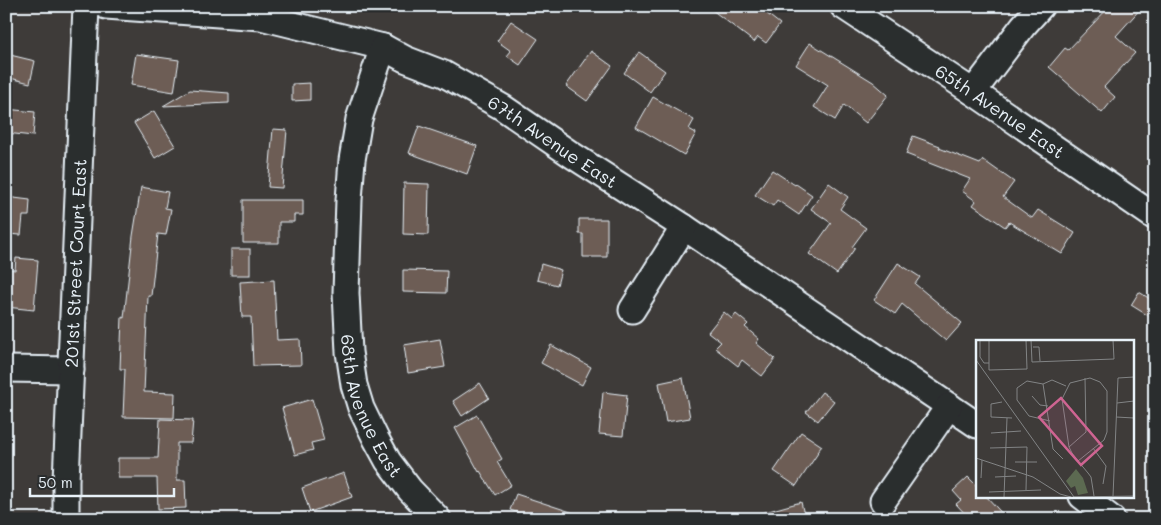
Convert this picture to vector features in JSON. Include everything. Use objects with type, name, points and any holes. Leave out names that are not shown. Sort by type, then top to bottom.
[{"type":"street","name":"201st Street Court East","points":[[66,519],[70,370],[86,6]]},
{"type":"street","name":"67th Avenue East","points":[[106,6],[213,10],[260,17],[383,47],[406,59],[444,74],[502,107],[572,155],[684,227],[976,424]]},
{"type":"street","name":"65th Avenue East","points":[[844,6],[1155,216]]},
{"type":"street","points":[[973,92],[1041,6]]},
{"type":"street","name":"68th Avenue East","points":[[383,47],[359,119],[352,160],[346,293],[349,352],[354,385],[361,408],[388,461],[410,490],[424,514]]},
{"type":"street","points":[[632,310],[684,227]]},
{"type":"street","points":[[6,368],[70,370]]},
{"type":"street","points":[[883,501],[949,406]]},
{"type":"street","points":[[1085,498],[1112,519]]},
{"type":"building","points":[[707,6],[757,6],[780,24],[766,43],[758,37],[754,42]]},
{"type":"building","points":[[1110,6],[1143,6],[1116,36],[1135,53],[1104,87],[1115,97],[1102,113],[1049,67],[1065,48],[1068,50]]},
{"type":"building","points":[[511,21],[538,39],[520,65],[507,56],[511,51],[497,41]]},
{"type":"building","points":[[810,43],[873,82],[888,95],[866,123],[844,105],[835,120],[814,107],[828,85],[796,65]]},
{"type":"building","points":[[591,51],[612,66],[587,101],[566,86]]},
{"type":"building","points":[[639,52],[665,71],[650,92],[624,73]]},
{"type":"building","points":[[6,54],[35,61],[30,83],[6,77]]},
{"type":"building","points":[[136,54],[179,60],[174,92],[131,85]]},
{"type":"building","points":[[310,83],[310,100],[292,101],[292,84]]},
{"type":"building","points":[[190,90],[229,93],[229,103],[163,106]]},
{"type":"building","points":[[653,97],[694,120],[689,129],[696,133],[684,155],[636,127]]},
{"type":"building","points":[[6,109],[35,112],[33,136],[6,133]]},
{"type":"building","points":[[154,111],[175,146],[155,158],[134,123]]},
{"type":"building","points":[[419,126],[477,146],[467,174],[409,153]]},
{"type":"building","points":[[273,129],[287,130],[282,188],[268,187]]},
{"type":"building","points":[[913,136],[980,164],[983,160],[1014,182],[1003,197],[1032,218],[1038,210],[1075,233],[1062,254],[1009,222],[1005,227],[973,205],[976,201],[962,191],[970,179],[906,154]]},
{"type":"building","points":[[772,170],[812,195],[799,215],[777,200],[773,206],[755,195]]},
{"type":"building","points":[[404,183],[429,184],[428,235],[403,234]]},
{"type":"building","points":[[829,183],[848,197],[840,209],[866,228],[852,247],[855,248],[837,274],[809,254],[831,223],[811,209]]},
{"type":"building","points":[[141,187],[168,192],[165,208],[171,209],[166,235],[158,234],[151,296],[148,296],[144,392],[175,393],[174,418],[123,417],[125,369],[120,369],[122,317],[124,318],[133,236]]},
{"type":"building","points":[[6,197],[30,200],[29,216],[23,216],[21,235],[6,234]]},
{"type":"building","points":[[243,200],[303,200],[303,215],[294,215],[294,222],[279,222],[279,243],[243,243]]},
{"type":"building","points":[[579,219],[607,219],[607,257],[583,257],[583,234],[579,234]]},
{"type":"building","points":[[231,249],[250,249],[250,275],[231,275]]},
{"type":"building","points":[[16,258],[38,260],[34,310],[6,307],[7,269],[15,270]]},
{"type":"building","points":[[898,263],[920,277],[915,284],[962,323],[946,341],[902,304],[895,314],[874,300]]},
{"type":"building","points":[[541,264],[561,270],[557,285],[537,280]]},
{"type":"building","points":[[403,270],[447,271],[446,293],[403,292]]},
{"type":"building","points":[[274,280],[277,340],[300,339],[301,365],[253,366],[251,317],[242,317],[240,282]]},
{"type":"building","points":[[1139,292],[1155,302],[1155,320],[1131,305]]},
{"type":"building","points":[[724,312],[732,319],[736,314],[748,324],[745,327],[759,339],[756,343],[775,359],[762,376],[742,360],[738,366],[715,348],[721,342],[708,332]]},
{"type":"building","points":[[440,339],[445,367],[408,373],[404,345]]},
{"type":"building","points":[[551,345],[591,367],[582,385],[541,363]]},
{"type":"building","points":[[683,378],[690,418],[666,422],[659,383]]},
{"type":"building","points":[[480,383],[489,398],[462,416],[453,401]]},
{"type":"building","points":[[603,392],[627,395],[623,436],[599,434]]},
{"type":"building","points":[[822,392],[834,401],[818,421],[806,412]]},
{"type":"building","points":[[312,399],[324,440],[311,443],[313,450],[295,455],[282,408]]},
{"type":"building","points":[[477,415],[502,459],[497,462],[511,485],[495,495],[479,472],[455,428]]},
{"type":"building","points":[[160,419],[193,420],[191,443],[177,443],[177,480],[185,480],[186,508],[158,509],[157,478],[118,478],[118,458],[158,458]]},
{"type":"building","points":[[801,432],[822,446],[796,486],[774,471]]},
{"type":"building","points":[[344,473],[352,497],[310,512],[302,488]]},
{"type":"building","points":[[968,477],[976,485],[976,498],[988,498],[1007,519],[970,519],[956,504],[961,500],[953,491]]},
{"type":"building","points":[[516,494],[583,516],[583,519],[539,519],[510,510]]},
{"type":"building","points":[[801,502],[805,519],[759,519],[758,514]]}]
